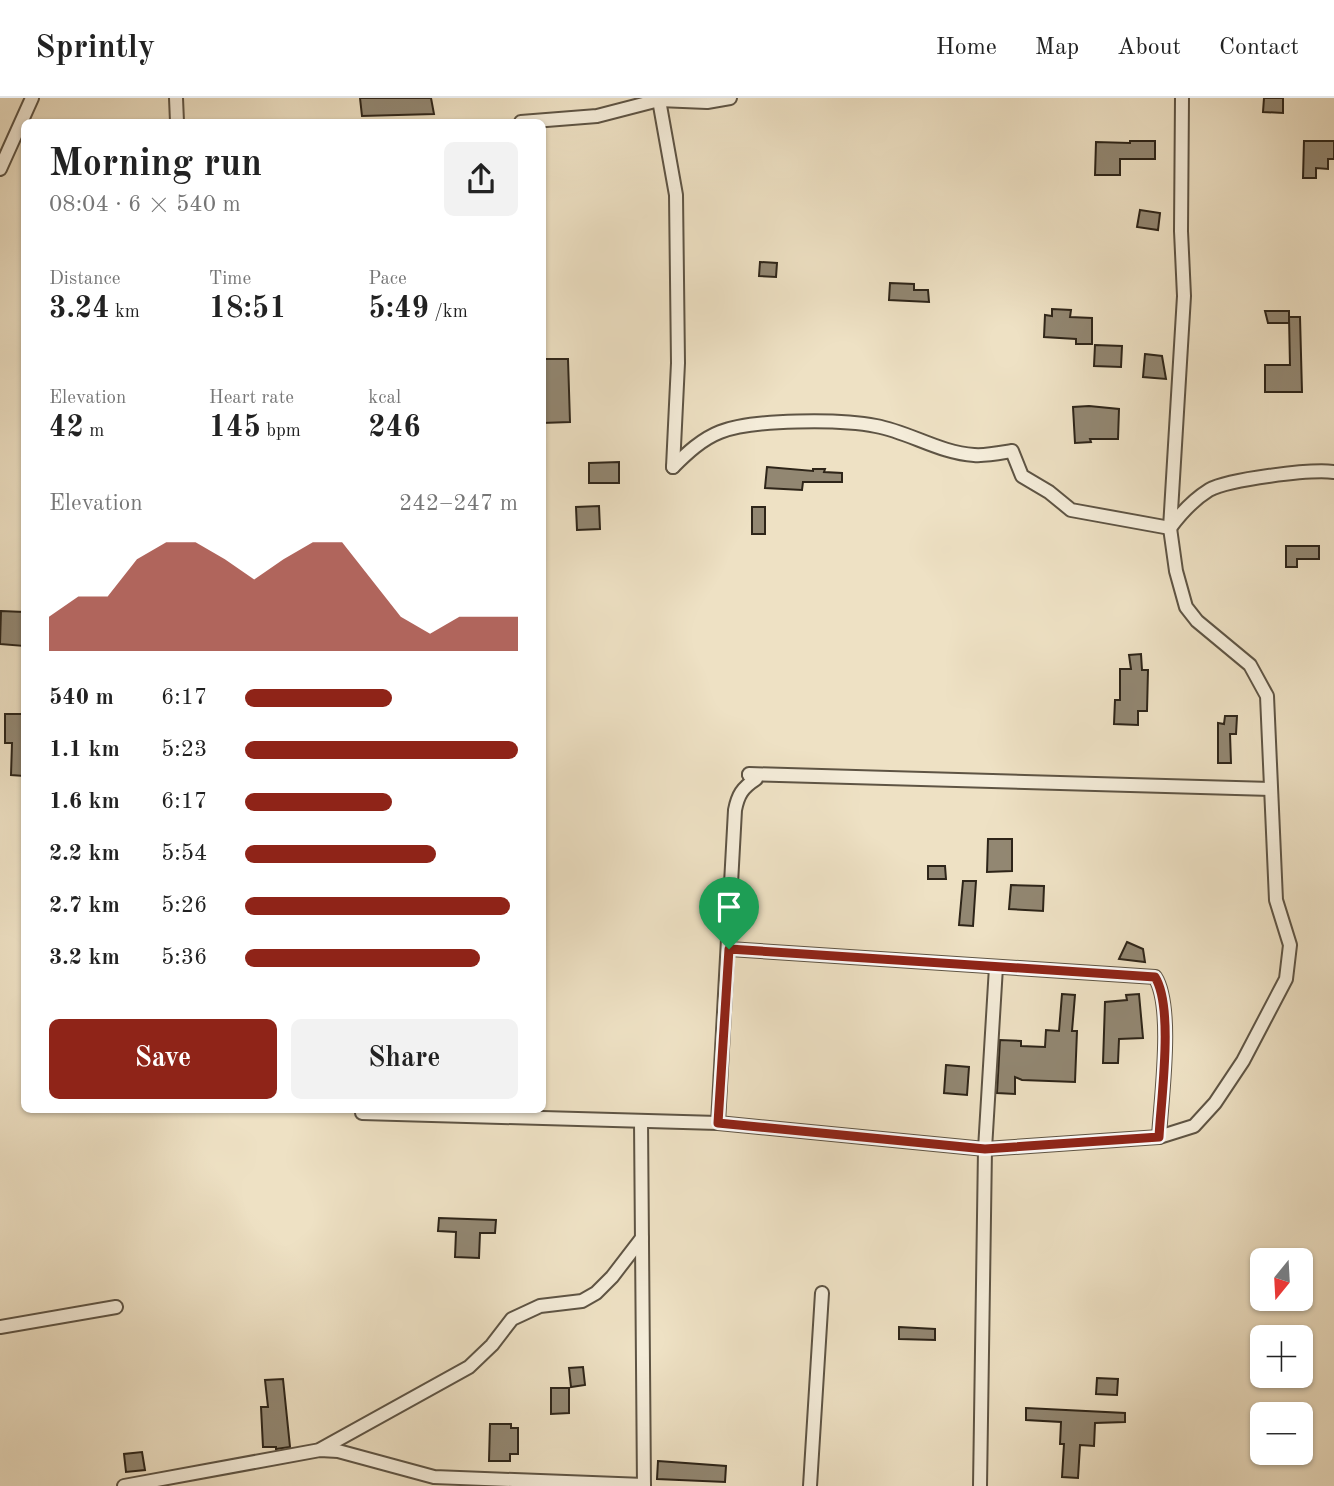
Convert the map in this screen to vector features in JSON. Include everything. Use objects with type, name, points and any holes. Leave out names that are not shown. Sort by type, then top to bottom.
[{"type":"street","points":[[23,119],[32,98]]},
{"type":"street","points":[[176,98],[177,119]]},
{"type":"street","points":[[546,120],[597,116],[659,100],[707,102],[730,98]]},
{"type":"street","points":[[362,1114],[718,1123],[985,1149],[1159,1137],[1194,1126],[1216,1103],[1243,1061],[1286,979],[1290,945],[1276,900],[1267,696],[1250,666],[1203,627],[1186,607],[1176,571],[1170,528],[1174,503],[1184,296],[1181,231],[1182,98]]},
{"type":"street","points":[[659,100],[676,195],[678,349],[673,467],[695,446],[720,432],[734,429],[835,422],[877,426],[933,445],[974,455],[1012,451],[1023,476],[1071,510],[1170,528]]},
{"type":"street","points":[[0,169],[21,122]]},
{"type":"street","points":[[1170,528],[1191,503],[1212,489],[1250,479],[1334,472]]},
{"type":"street","points":[[718,1123],[735,810],[738,795],[756,779],[749,774],[1271,789]]},
{"type":"street","points":[[729,949],[1155,977],[1164,996],[1165,1018],[1159,1137]]},
{"type":"street","points":[[980,1486],[985,1149],[996,967]]},
{"type":"street","points":[[124,1486],[320,1450],[338,1451],[434,1477],[644,1485],[641,1121]]},
{"type":"street","points":[[320,1450],[469,1367],[492,1345],[512,1318],[540,1306],[582,1301],[596,1293],[642,1238]]},
{"type":"street","points":[[810,1486],[822,1293]]},
{"type":"street","points":[[0,1327],[116,1307]]},
{"type":"building","points":[[360,98],[431,98],[434,114],[362,116]]},
{"type":"building","points":[[1264,98],[1283,98],[1283,113],[1263,112]]},
{"type":"building","points":[[1155,141],[1155,159],[1120,159],[1120,175],[1095,175],[1096,142]]},
{"type":"building","points":[[1304,141],[1334,141],[1334,159],[1328,159],[1328,169],[1316,168],[1316,178],[1303,178]]},
{"type":"building","points":[[1140,210],[1160,213],[1158,230],[1137,227]]},
{"type":"building","points":[[760,262],[777,263],[776,277],[759,276]]},
{"type":"building","points":[[890,283],[914,284],[914,290],[928,290],[929,302],[889,300]]},
{"type":"building","points":[[1052,309],[1071,310],[1070,317],[1092,318],[1092,344],[1076,344],[1076,339],[1044,337],[1045,315],[1052,316]]},
{"type":"building","points":[[1265,311],[1289,311],[1289,323],[1268,323]]},
{"type":"building","points":[[1289,317],[1300,317],[1302,392],[1265,392],[1265,365],[1290,365]]},
{"type":"building","points":[[1095,345],[1122,346],[1121,367],[1094,366]]},
{"type":"building","points":[[1145,354],[1162,356],[1166,379],[1143,377]]},
{"type":"building","points":[[546,359],[568,359],[570,422],[546,423]]},
{"type":"building","points":[[1073,407],[1119,409],[1118,439],[1090,439],[1091,442],[1075,443]]},
{"type":"building","points":[[619,462],[619,483],[589,483],[589,463]]},
{"type":"building","points":[[767,467],[813,471],[825,469],[824,472],[842,473],[842,482],[803,482],[802,490],[765,488]]},
{"type":"building","points":[[599,506],[600,529],[577,530],[576,507]]},
{"type":"building","points":[[752,507],[765,507],[765,534],[752,534]]},
{"type":"building","points":[[1286,546],[1319,546],[1319,559],[1297,559],[1297,567],[1286,567]]},
{"type":"building","points":[[1,611],[21,612],[21,646],[0,644]]},
{"type":"building","points":[[1141,654],[1142,670],[1148,670],[1147,711],[1138,711],[1138,725],[1114,724],[1115,700],[1120,700],[1120,669],[1131,669],[1129,655]]},
{"type":"building","points":[[5,714],[21,714],[21,776],[11,775],[12,743],[5,743]]},
{"type":"building","points":[[1225,716],[1237,716],[1236,734],[1230,734],[1231,763],[1218,763],[1218,723],[1224,724]]},
{"type":"building","points":[[988,839],[1012,839],[1012,871],[987,872]]},
{"type":"building","points":[[928,866],[945,866],[946,879],[928,879]]},
{"type":"building","points":[[963,881],[976,881],[973,926],[959,925]]},
{"type":"building","points":[[1011,885],[1044,886],[1043,911],[1009,909]]},
{"type":"building","points":[[1127,942],[1143,949],[1145,962],[1119,959]]},
{"type":"building","points":[[1062,994],[1075,995],[1072,1031],[1077,1031],[1075,1082],[1022,1080],[1015,1077],[1015,1094],[997,1093],[1000,1040],[1021,1041],[1021,1046],[1045,1047],[1046,1030],[1059,1031]]},
{"type":"building","points":[[1139,994],[1143,1038],[1119,1039],[1118,1063],[1103,1063],[1105,1002],[1127,1000],[1126,995]]},
{"type":"building","points":[[946,1065],[969,1067],[967,1095],[944,1093]]},
{"type":"building","points":[[439,1218],[496,1220],[495,1233],[480,1233],[479,1258],[455,1257],[456,1232],[438,1231]]},
{"type":"building","points":[[899,1327],[935,1329],[935,1340],[899,1339]]},
{"type":"building","points":[[583,1367],[585,1385],[571,1387],[569,1368]]},
{"type":"building","points":[[1097,1378],[1118,1379],[1117,1395],[1096,1394]]},
{"type":"building","points":[[283,1379],[290,1447],[263,1447],[261,1407],[268,1407],[265,1380]]},
{"type":"building","points":[[551,1388],[569,1388],[569,1413],[551,1414]]},
{"type":"building","points":[[1026,1408],[1125,1413],[1125,1422],[1095,1423],[1094,1446],[1080,1445],[1078,1478],[1062,1477],[1064,1444],[1060,1444],[1061,1422],[1026,1420]]},
{"type":"building","points":[[490,1424],[511,1424],[511,1428],[518,1428],[518,1454],[510,1454],[510,1461],[489,1461]]},
{"type":"building","points":[[142,1452],[145,1470],[126,1472],[124,1454]]},
{"type":"building","points":[[658,1461],[726,1466],[725,1482],[657,1479]]},
{"type":"route","points":[[729,949],[1155,977],[1164,996],[1165,1018],[1159,1137],[985,1149],[718,1123],[729,949]]}]
